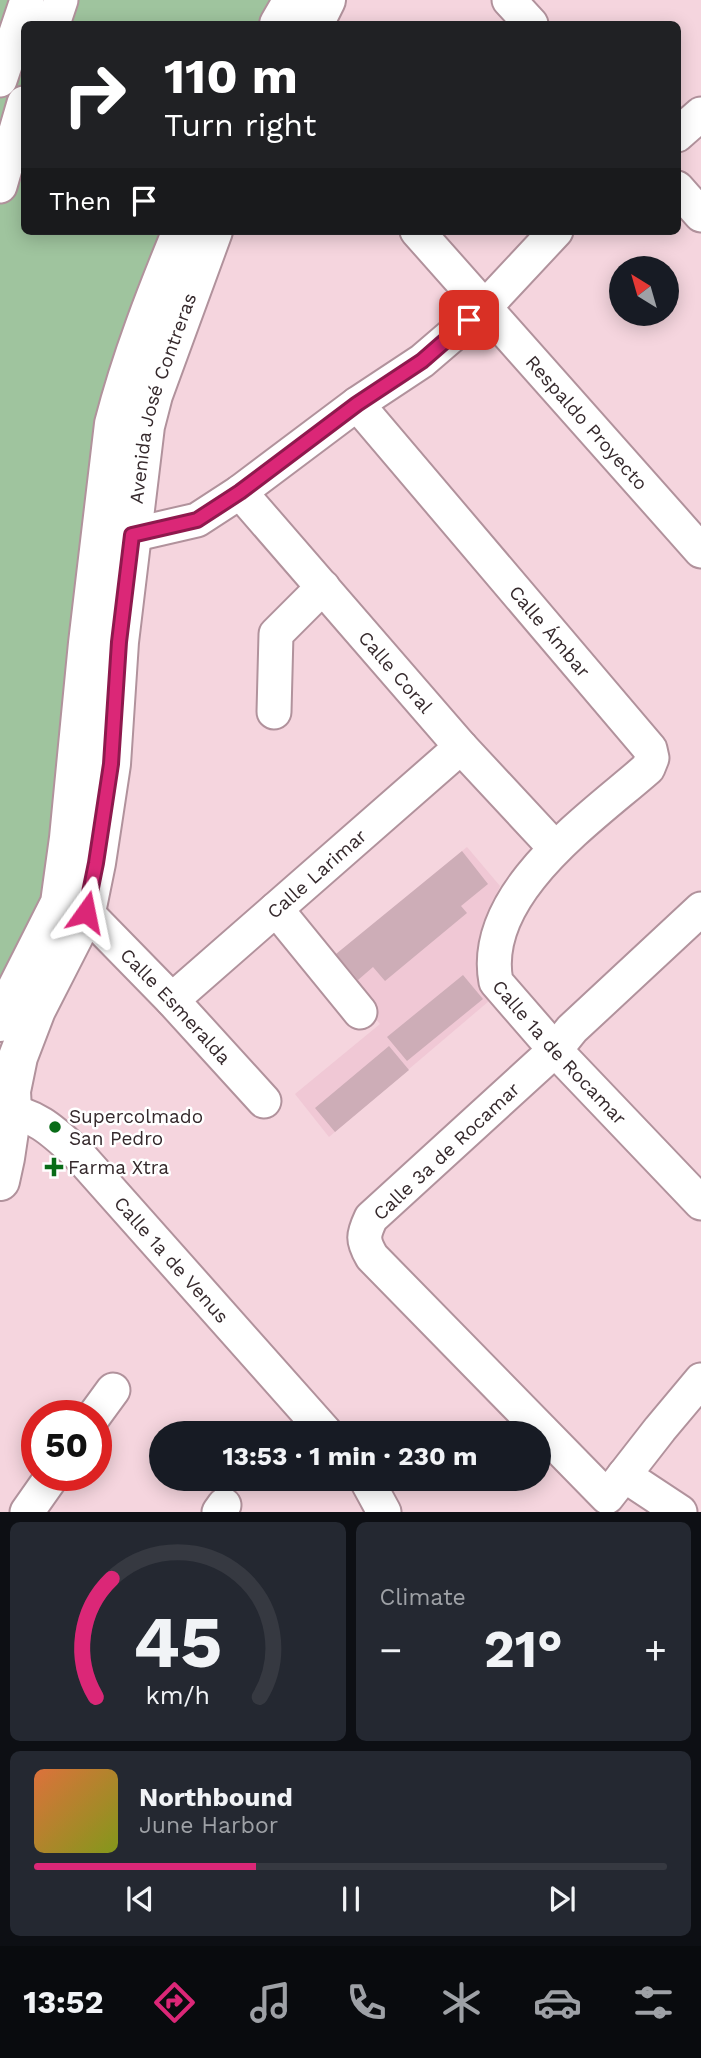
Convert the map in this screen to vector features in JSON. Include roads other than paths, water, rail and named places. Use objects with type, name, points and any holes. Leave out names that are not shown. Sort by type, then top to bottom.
[{"type":"main road","points":[[281,21],[293,0]]},
{"type":"main road","points":[[316,21],[327,0]]},
{"type":"main road","name":"Avenida José Contreras","points":[[0,1181],[6,1110],[18,1057],[36,1010],[86,912],[96,863],[111,764],[119,642],[114,424],[121,397],[181,235]]},
{"type":"main road","name":"Avenida José Contreras","points":[[0,1022],[60,903],[75,765],[117,533],[141,454],[153,395],[212,235]]},
{"type":"street","points":[[0,80],[27,0]]},
{"type":"street","points":[[54,21],[61,0]]},
{"type":"street","points":[[509,0],[528,21]]},
{"type":"street","points":[[0,186],[21,113]]},
{"type":"street","points":[[681,132],[701,114]]},
{"type":"street","points":[[681,192],[701,215]]},
{"type":"street","name":"Respaldo Proyecto","points":[[421,235],[701,551]]},
{"type":"street","points":[[117,533],[197,520],[240,492],[357,404],[422,361],[485,307],[552,235]]},
{"type":"street","name":"Calle Ámbar","points":[[357,404],[650,749],[652,758],[648,768],[555,848]]},
{"type":"street","name":"Calle Coral","points":[[240,492],[461,747],[555,848]]},
{"type":"street","points":[[274,712],[276,634],[323,587]]},
{"type":"street","name":"Calle Larimar","points":[[172,1000],[461,747]]},
{"type":"street","name":"Calle 1a de Rocamar","points":[[555,848],[517,893],[500,928],[493,955],[496,982],[555,1050],[701,1203]]},
{"type":"street","points":[[276,909],[360,1012]]},
{"type":"street","name":"Calle 3a de Rocamar","points":[[680,1512],[615,1486],[372,1257],[365,1245],[364,1233],[371,1218],[555,1050],[572,1029],[701,909]]},
{"type":"street","name":"Calle Esmeralda","points":[[86,912],[172,1000],[264,1101]]},
{"type":"street","name":"Calle 1a de Venus","points":[[6,1110],[46,1125],[78,1154],[315,1421]]},
{"type":"street","points":[[615,1486],[701,1380]]},
{"type":"street","points":[[27,1512],[42,1491]]},
{"type":"street","points":[[373,1491],[384,1512]]},
{"type":"place","name":"Supercolmado San Pedro","points":[[55,1127]]},
{"type":"place","name":"Farma Xtra","points":[[54,1167]]}]
